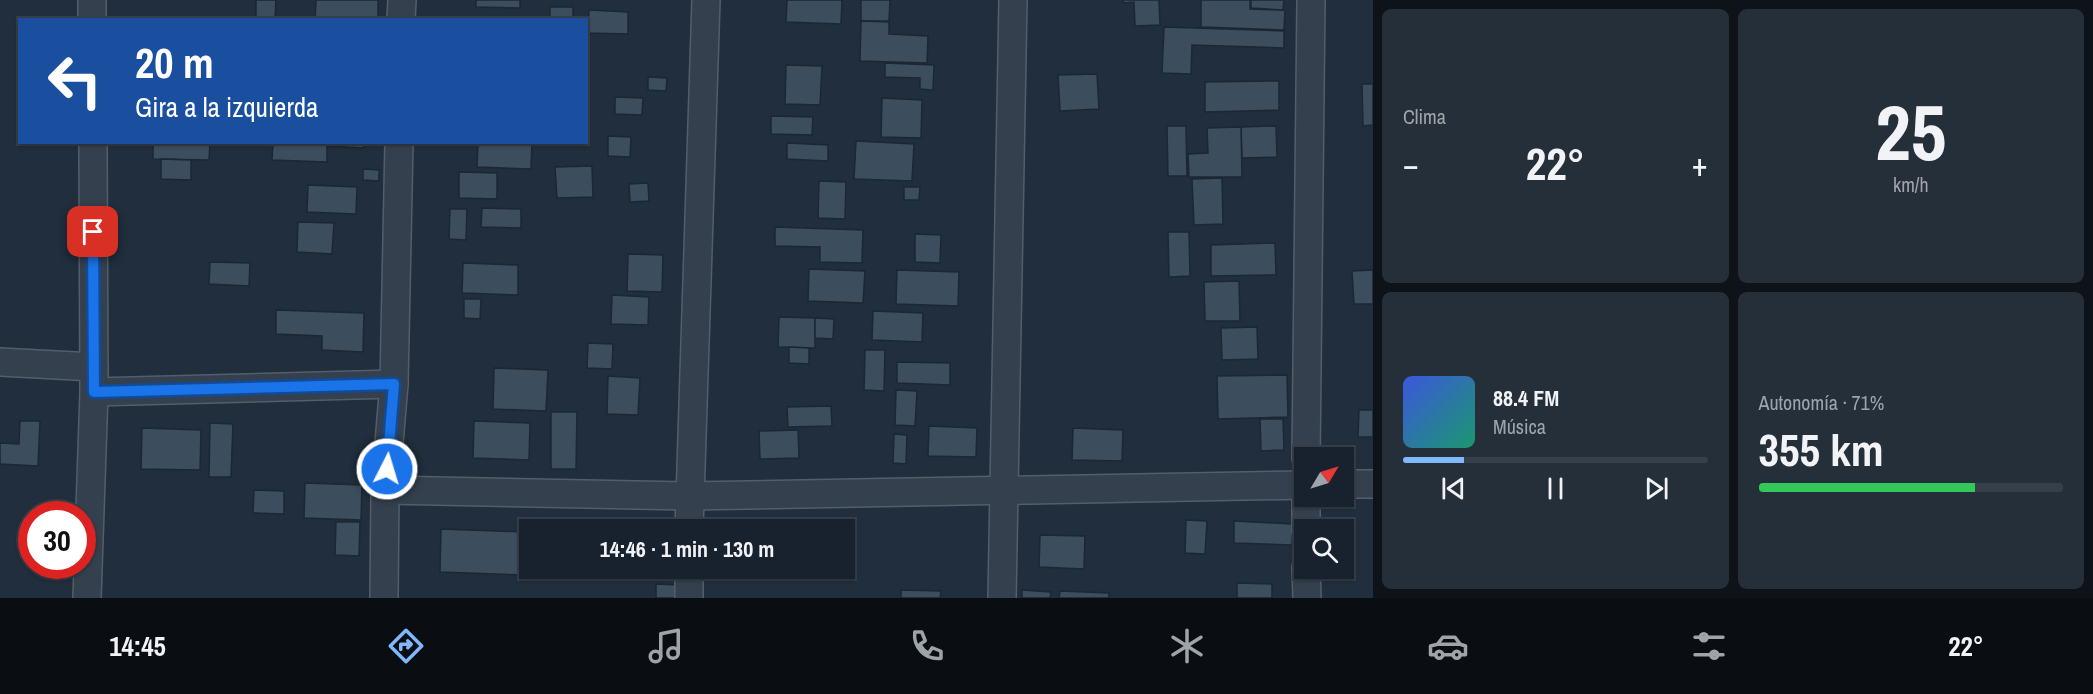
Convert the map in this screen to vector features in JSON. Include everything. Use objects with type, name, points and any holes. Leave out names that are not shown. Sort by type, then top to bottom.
[{"type":"street","points":[[92,0],[92,18]]},
{"type":"street","points":[[401,18],[402,0]]},
{"type":"street","points":[[688,519],[706,0]]},
{"type":"street","points":[[1002,598],[1013,0]]},
{"type":"street","points":[[1306,447],[1311,0]]},
{"type":"street","points":[[87,598],[94,379],[93,144]]},
{"type":"street","points":[[384,598],[385,490],[394,384],[399,144]]},
{"type":"street","points":[[0,362],[94,379],[394,384]]},
{"type":"street","points":[[1354,484],[1373,484]]},
{"type":"street","points":[[385,490],[688,495],[1294,485]]},
{"type":"street","points":[[689,579],[689,598]]},
{"type":"street","points":[[1306,579],[1307,598]]},
{"type":"building","points":[[256,0],[276,0],[275,18],[256,18]]},
{"type":"building","points":[[316,0],[378,0],[378,18],[315,18]]},
{"type":"building","points":[[476,0],[520,0],[520,8],[476,7]]},
{"type":"building","points":[[787,0],[842,0],[841,24],[786,22]]},
{"type":"building","points":[[861,0],[890,0],[889,21],[861,21]]},
{"type":"building","points":[[1123,0],[1159,0],[1160,25],[1135,26],[1134,2],[1124,3]]},
{"type":"building","points":[[1201,0],[1250,0],[1250,9],[1285,10],[1284,30],[1201,27]]},
{"type":"building","points":[[1251,0],[1284,0],[1283,10],[1251,8]]},
{"type":"building","points":[[550,7],[573,7],[573,18],[550,18]]},
{"type":"building","points":[[589,10],[628,12],[628,34],[588,33]]},
{"type":"building","points":[[861,21],[889,22],[889,34],[928,36],[927,63],[860,61]]},
{"type":"building","points":[[1164,27],[1284,31],[1284,48],[1192,45],[1191,74],[1162,73]]},
{"type":"building","points":[[885,63],[934,65],[933,90],[920,89],[920,78],[885,77]]},
{"type":"building","points":[[786,65],[822,66],[820,105],[785,104]]},
{"type":"building","points":[[1097,74],[1099,109],[1060,111],[1058,75]]},
{"type":"building","points":[[648,77],[667,78],[666,91],[648,90]]},
{"type":"building","points":[[1279,81],[1279,110],[1205,112],[1205,82]]},
{"type":"building","points":[[1362,84],[1373,84],[1373,125],[1363,126]]},
{"type":"building","points":[[615,97],[643,98],[642,115],[615,114]]},
{"type":"building","points":[[882,98],[922,100],[921,138],[881,137]]},
{"type":"building","points":[[771,116],[813,117],[812,135],[771,134]]},
{"type":"building","points":[[1167,126],[1186,126],[1187,176],[1168,176]]},
{"type":"building","points":[[1276,126],[1277,157],[1242,158],[1241,127]]},
{"type":"building","points":[[1241,127],[1242,177],[1189,177],[1188,154],[1208,153],[1207,128]]},
{"type":"building","points":[[608,136],[631,137],[630,157],[608,156]]},
{"type":"building","points":[[856,141],[914,144],[912,181],[854,179]]},
{"type":"building","points":[[787,143],[828,145],[828,161],[787,159]]},
{"type":"building","points":[[153,144],[210,144],[209,160],[153,159]]},
{"type":"building","points":[[273,144],[364,144],[364,148],[327,146],[327,162],[272,160]]},
{"type":"building","points":[[478,144],[532,144],[531,169],[477,167]]},
{"type":"building","points":[[161,159],[191,160],[191,180],[161,179]]},
{"type":"building","points":[[592,166],[593,197],[557,198],[555,167]]},
{"type":"building","points":[[363,169],[379,170],[379,181],[363,180]]},
{"type":"building","points":[[459,172],[497,173],[497,199],[459,198]]},
{"type":"building","points":[[1222,178],[1223,224],[1194,225],[1192,179]]},
{"type":"building","points":[[819,181],[846,182],[845,219],[818,218]]},
{"type":"building","points":[[648,183],[649,201],[630,202],[629,184]]},
{"type":"building","points":[[308,185],[357,187],[356,214],[307,212]]},
{"type":"building","points":[[904,187],[920,187],[919,200],[904,200]]},
{"type":"building","points":[[482,208],[521,209],[521,228],[481,227]]},
{"type":"building","points":[[450,209],[467,209],[466,240],[449,239]]},
{"type":"building","points":[[298,222],[334,223],[332,254],[297,252]]},
{"type":"building","points":[[775,227],[863,230],[862,263],[820,262],[820,247],[775,246]]},
{"type":"building","points":[[1168,232],[1189,232],[1190,276],[1169,277]]},
{"type":"building","points":[[915,234],[941,235],[940,263],[915,262]]},
{"type":"building","points":[[1275,243],[1276,275],[1211,276],[1211,245]]},
{"type":"building","points":[[628,254],[663,255],[662,292],[627,291]]},
{"type":"building","points":[[210,262],[250,263],[249,286],[209,284]]},
{"type":"building","points":[[463,263],[518,265],[518,295],[462,293]]},
{"type":"building","points":[[809,269],[865,271],[863,303],[808,301]]},
{"type":"building","points":[[897,270],[959,272],[958,306],[896,304]]},
{"type":"building","points":[[1373,270],[1373,304],[1354,304],[1352,271]]},
{"type":"building","points":[[1239,281],[1240,321],[1205,321],[1204,282]]},
{"type":"building","points":[[612,295],[649,297],[648,325],[611,324]]},
{"type":"building","points":[[464,299],[481,299],[480,319],[464,318]]},
{"type":"building","points":[[276,310],[364,313],[363,352],[322,350],[322,336],[276,334]]},
{"type":"building","points":[[873,311],[923,313],[922,342],[872,340]]},
{"type":"building","points":[[779,317],[815,318],[815,348],[778,347]]},
{"type":"building","points":[[815,318],[834,319],[833,339],[815,338]]},
{"type":"building","points":[[1257,327],[1258,359],[1222,360],[1221,328]]},
{"type":"building","points":[[588,343],[613,344],[612,369],[587,368]]},
{"type":"building","points":[[789,347],[809,348],[809,364],[789,363]]},
{"type":"building","points":[[865,350],[885,350],[884,391],[864,390]]},
{"type":"building","points":[[897,362],[950,363],[950,385],[897,383]]},
{"type":"building","points":[[494,368],[548,370],[546,411],[493,409]]},
{"type":"building","points":[[1287,375],[1288,417],[1218,419],[1217,376]]},
{"type":"building","points":[[608,376],[640,378],[638,415],[607,414]]},
{"type":"building","points":[[896,390],[917,391],[915,426],[895,425]]},
{"type":"building","points":[[831,406],[832,426],[788,427],[787,407]]},
{"type":"building","points":[[1359,410],[1373,410],[1373,437],[1358,437]]},
{"type":"building","points":[[551,412],[577,412],[576,469],[551,469]]},
{"type":"building","points":[[1260,419],[1283,419],[1284,450],[1261,451]]},
{"type":"building","points":[[20,421],[40,421],[38,466],[0,464],[0,443],[19,444]]},
{"type":"building","points":[[474,421],[530,423],[529,460],[473,458]]},
{"type":"building","points":[[210,423],[233,424],[231,477],[209,477]]},
{"type":"building","points":[[929,426],[977,428],[976,457],[928,456]]},
{"type":"building","points":[[142,428],[201,430],[200,470],[141,469]]},
{"type":"building","points":[[1073,428],[1123,430],[1122,461],[1072,460]]},
{"type":"building","points":[[798,430],[799,458],[760,459],[759,431]]},
{"type":"building","points":[[894,434],[907,435],[906,464],[893,463]]},
{"type":"building","points":[[305,483],[362,485],[361,520],[304,518]]},
{"type":"building","points":[[254,490],[284,491],[284,514],[253,513]]},
{"type":"building","points":[[1186,520],[1207,521],[1205,554],[1185,553]]},
{"type":"building","points":[[1234,521],[1293,524],[1292,545],[1234,543]]},
{"type":"building","points":[[336,522],[360,522],[359,556],[335,555]]},
{"type":"building","points":[[441,529],[519,532],[519,575],[440,572]]},
{"type":"building","points":[[1040,535],[1085,536],[1084,569],[1039,567]]},
{"type":"building","points":[[1237,583],[1272,584],[1272,598],[1237,598]]},
{"type":"building","points":[[656,584],[678,585],[678,598],[656,598]]},
{"type":"building","points":[[901,590],[941,591],[940,598],[901,598]]},
{"type":"building","points":[[1022,590],[1051,592],[1050,598],[1022,598]]},
{"type":"building","points":[[1060,591],[1109,593],[1109,598],[1059,598]]},
{"type":"route","points":[[93,232],[94,392],[394,384],[387,469]]}]
